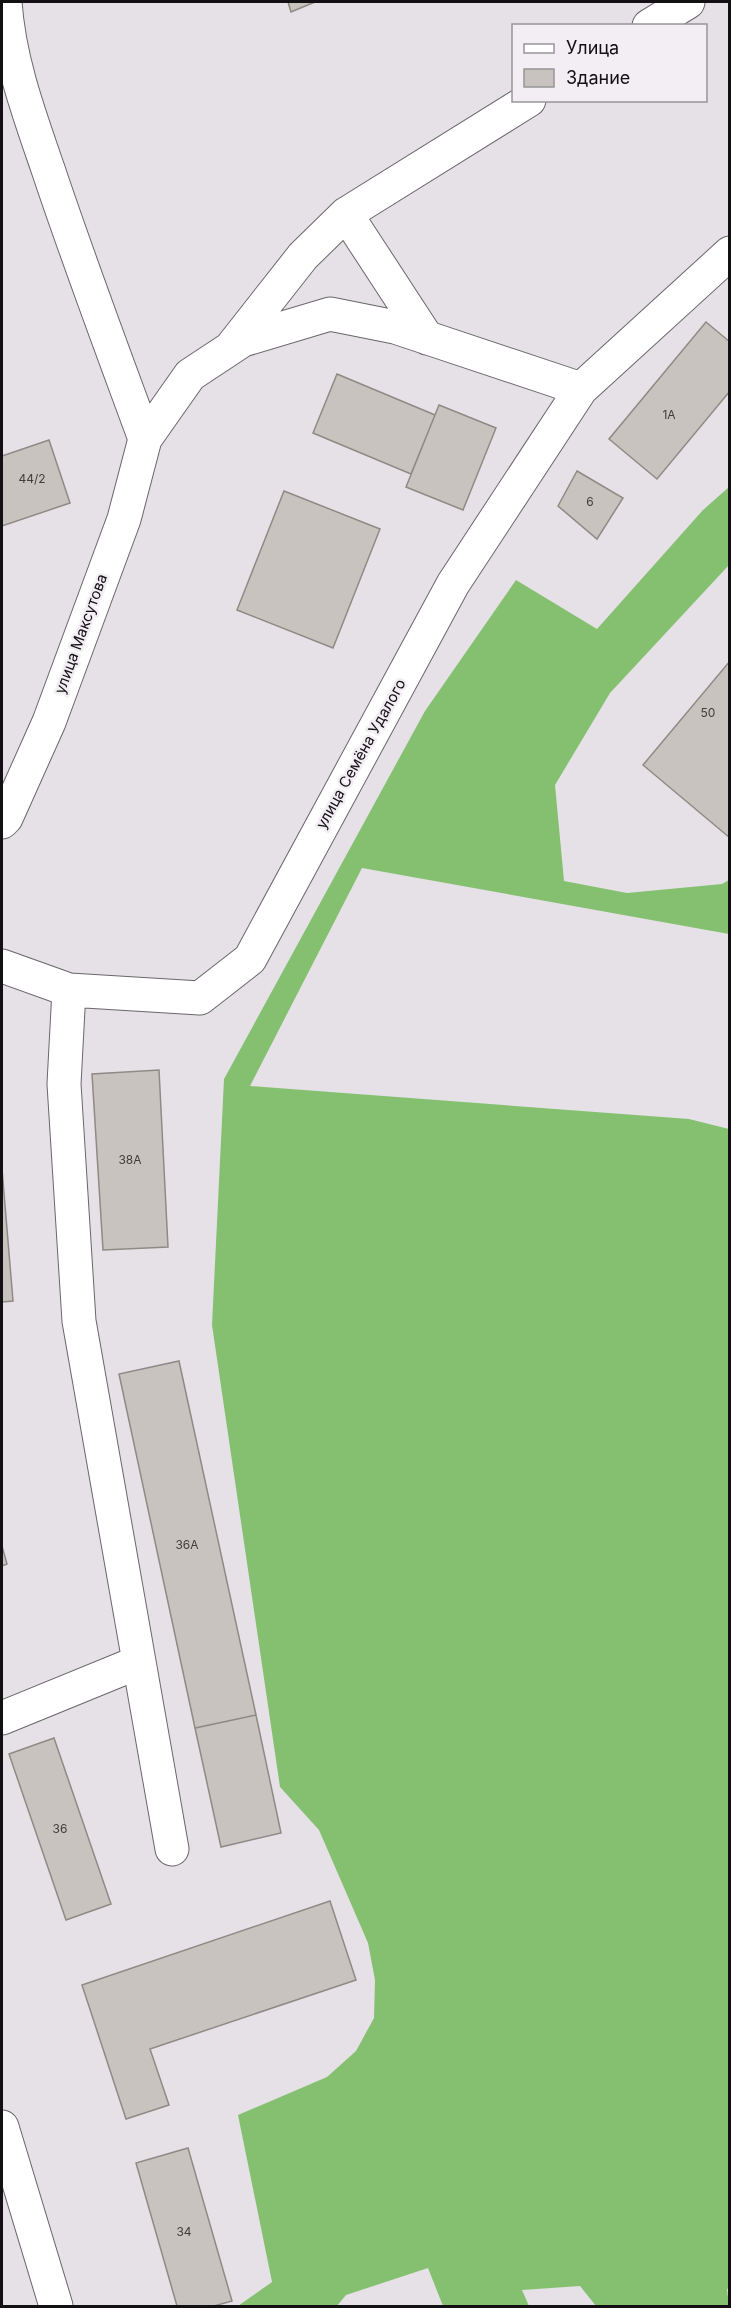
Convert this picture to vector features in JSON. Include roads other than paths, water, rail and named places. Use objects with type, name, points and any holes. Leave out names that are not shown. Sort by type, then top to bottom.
[{"type":"street","points":[[652,24],[688,2]]},
{"type":"street","points":[[4,19],[21,88],[52,182],[145,439]]},
{"type":"street","points":[[232,347],[303,256],[346,214],[526,102]]},
{"type":"street","points":[[346,214],[427,338]]},
{"type":"street","name":"улица Семёна Удалого","points":[[69,990],[201,998],[250,959],[453,584],[581,388],[729,253]]},
{"type":"street","points":[[145,439],[190,375],[243,340],[330,314],[395,327],[581,388]]},
{"type":"street","name":"улица Максутова","points":[[2,822],[6,818],[49,722],[124,519],[145,439]]},
{"type":"street","points":[[2,966],[69,990],[64,1084],[79,1321],[172,1849]]},
{"type":"street","points":[[2,1718],[139,1662]]},
{"type":"street","points":[[2,2127],[56,2307]]}]
